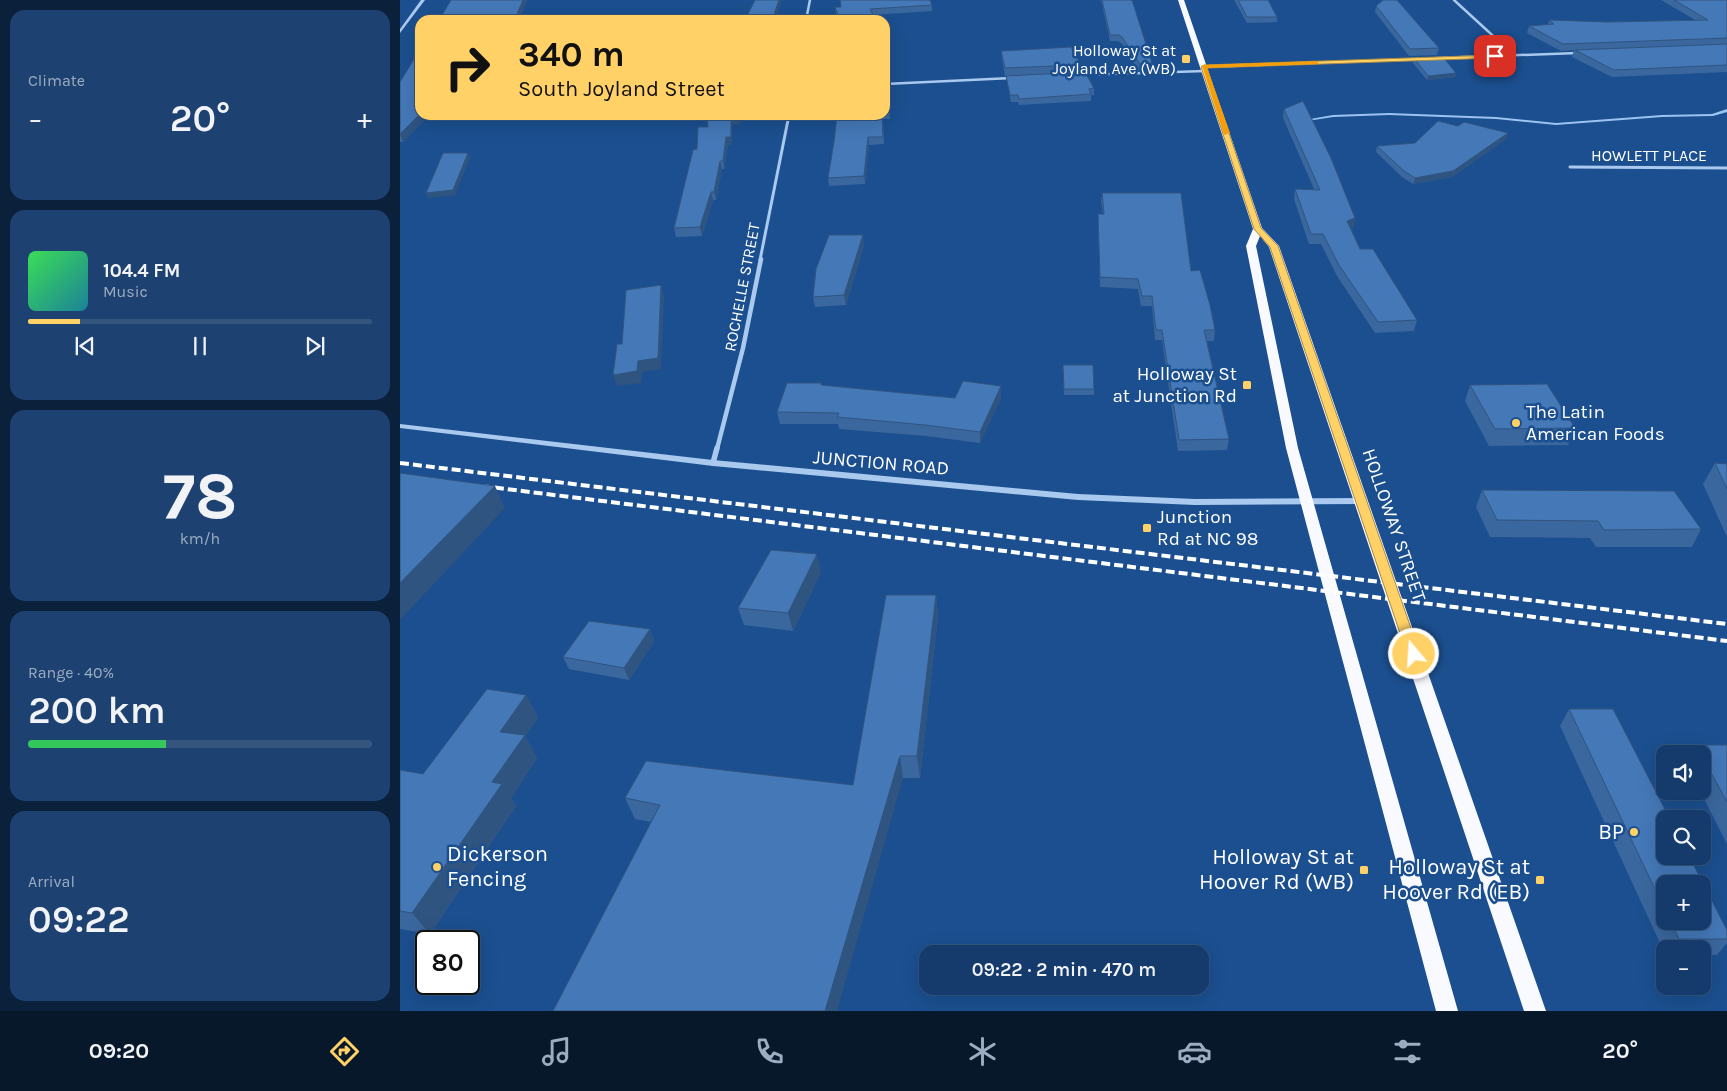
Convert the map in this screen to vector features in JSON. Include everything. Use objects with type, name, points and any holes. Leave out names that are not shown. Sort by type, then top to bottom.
[{"type":"highway","name":"HOLLOWAY STREET","points":[[1181,0],[1258,229],[1274,246],[1362,500],[1534,1011]]},
{"type":"highway","points":[[1258,229],[1251,246],[1292,448],[1446,1011]]},
{"type":"street","points":[[401,30],[423,0]]},
{"type":"street","points":[[807,15],[810,0]]},
{"type":"street","points":[[1454,0],[1515,56]]},
{"type":"street","points":[[1437,58],[1582,53]]},
{"type":"street","points":[[1079,75],[1427,59]]},
{"type":"street","points":[[890,84],[1020,77]]},
{"type":"street","name":"ROCHELLE STREET","points":[[713,463],[743,348],[788,120]]},
{"type":"street","name":"HOWLETT PLACE","points":[[1570,168],[1727,168]]},
{"type":"street","name":"JUNCTION ROAD","points":[[400,426],[713,463],[1078,497],[1196,502],[1362,500]]},
{"type":"building","points":[[451,0],[523,0],[517,15],[442,15]]},
{"type":"building","points":[[755,0],[779,0],[774,15],[748,15]]},
{"type":"building","points":[[840,0],[930,0],[932,5],[870,9],[873,15],[838,15],[835,7],[841,7]]},
{"type":"building","points":[[1102,0],[1132,0],[1152,63],[1140,64],[1122,37],[1110,35]]},
{"type":"building","points":[[1238,0],[1268,0],[1277,17],[1247,17]]},
{"type":"building","points":[[1383,0],[1397,0],[1439,48],[1410,49],[1376,6]]},
{"type":"building","points":[[1674,0],[1727,0],[1727,38],[1563,44],[1529,26],[1554,24],[1549,20],[1608,22],[1708,20]]},
{"type":"building","points":[[1727,44],[1727,65],[1614,70],[1575,50]]},
{"type":"building","points":[[1071,47],[1081,65],[1005,68],[1001,51]]},
{"type":"building","points":[[415,57],[415,119],[400,134],[400,82]]},
{"type":"building","points":[[1443,57],[1456,73],[1428,76],[1414,58]]},
{"type":"building","points":[[1085,72],[1094,88],[1089,89],[1091,94],[1019,99],[1018,95],[1010,95],[1006,76]]},
{"type":"building","points":[[1303,101],[1331,158],[1355,218],[1347,221],[1360,249],[1373,249],[1417,320],[1378,322],[1339,265],[1323,234],[1311,234],[1295,189],[1320,190],[1284,109]]},
{"type":"building","points":[[707,120],[731,120],[731,137],[726,137],[723,161],[720,161],[714,192],[711,192],[700,227],[674,228],[693,150],[697,149],[698,127],[708,127]]},
{"type":"building","points":[[836,120],[882,120],[883,137],[868,137],[864,176],[828,178]]},
{"type":"building","points":[[1438,121],[1458,126],[1464,122],[1508,133],[1453,171],[1415,178],[1404,171],[1377,146],[1415,143]]},
{"type":"building","points":[[443,153],[468,153],[453,190],[426,193]]},
{"type":"building","points":[[1102,193],[1181,193],[1191,271],[1200,270],[1215,330],[1204,330],[1229,439],[1179,440],[1162,330],[1156,330],[1152,296],[1142,296],[1138,279],[1100,277],[1098,214],[1104,214]]},
{"type":"building","points":[[829,235],[863,235],[844,295],[813,297],[816,269]]},
{"type":"building","points":[[661,285],[658,358],[638,361],[637,371],[613,375],[617,344],[622,344],[626,290]]},
{"type":"building","points":[[1063,365],[1093,365],[1094,389],[1064,389]]},
{"type":"building","points":[[963,381],[1001,386],[980,432],[837,417],[839,413],[777,412],[787,383],[821,383],[821,385],[955,398]]},
{"type":"building","points":[[1547,384],[1575,428],[1495,429],[1470,385]]},
{"type":"building","points":[[1715,463],[1727,464],[1727,489]]},
{"type":"building","points":[[400,473],[495,486],[400,583]]},
{"type":"building","points":[[1482,490],[1674,491],[1701,529],[1604,530],[1598,521],[1497,520]]},
{"type":"building","points":[[771,550],[817,554],[788,613],[738,608]]},
{"type":"building","points":[[886,595],[936,595],[917,756],[900,756],[825,1011],[553,1011],[660,805],[625,798],[646,761],[853,785]]},
{"type":"building","points":[[589,621],[650,629],[624,668],[563,657]]},
{"type":"building","name":"Dickerson Fencing","points":[[487,689],[526,695],[500,732],[525,735],[492,782],[502,784],[412,913],[400,911],[400,770],[423,774]]},
{"type":"building","points":[[1569,709],[1613,709],[1656,792],[1656,800],[1660,800],[1665,810],[1656,810],[1656,865],[1694,865],[1699,875],[1656,875],[1656,891]]},
{"type":"building","points":[[1711,745],[1727,745],[1727,802],[1711,773]]},
{"type":"building","points":[[1711,899],[1727,930],[1727,939],[1679,939],[1674,930],[1711,930]]},
{"type":"waterway","points":[[1301,121],[1333,116],[1389,114],[1496,118],[1556,124],[1662,116],[1713,115],[1727,110]]},
{"type":"railway","points":[[400,463],[1727,624]]},
{"type":"railway","points":[[482,486],[1727,641]]},
{"type":"slow traffic","points":[[1226,133],[1204,67],[1317,63]]},
{"type":"place","name":"Holloway St at Joyland Ave (WB)","points":[[1186,59]]},
{"type":"place","name":"Holloway St at Junction Rd","points":[[1247,385]]},
{"type":"place","name":"The Latin American Foods","points":[[1516,423]]},
{"type":"place","name":"Junction Rd at NC 98","points":[[1147,528]]},
{"type":"place","name":"BP","points":[[1634,832]]},
{"type":"place","name":"Dickerson Fencing","points":[[437,867]]},
{"type":"place","name":"Holloway St at Hoover Rd (WB)","points":[[1364,870]]},
{"type":"place","name":"Holloway St at Hoover Rd (EB)","points":[[1540,880]]},
{"type":"route","points":[[1414,654],[1274,246],[1258,229],[1204,67],[1495,56]]}]
